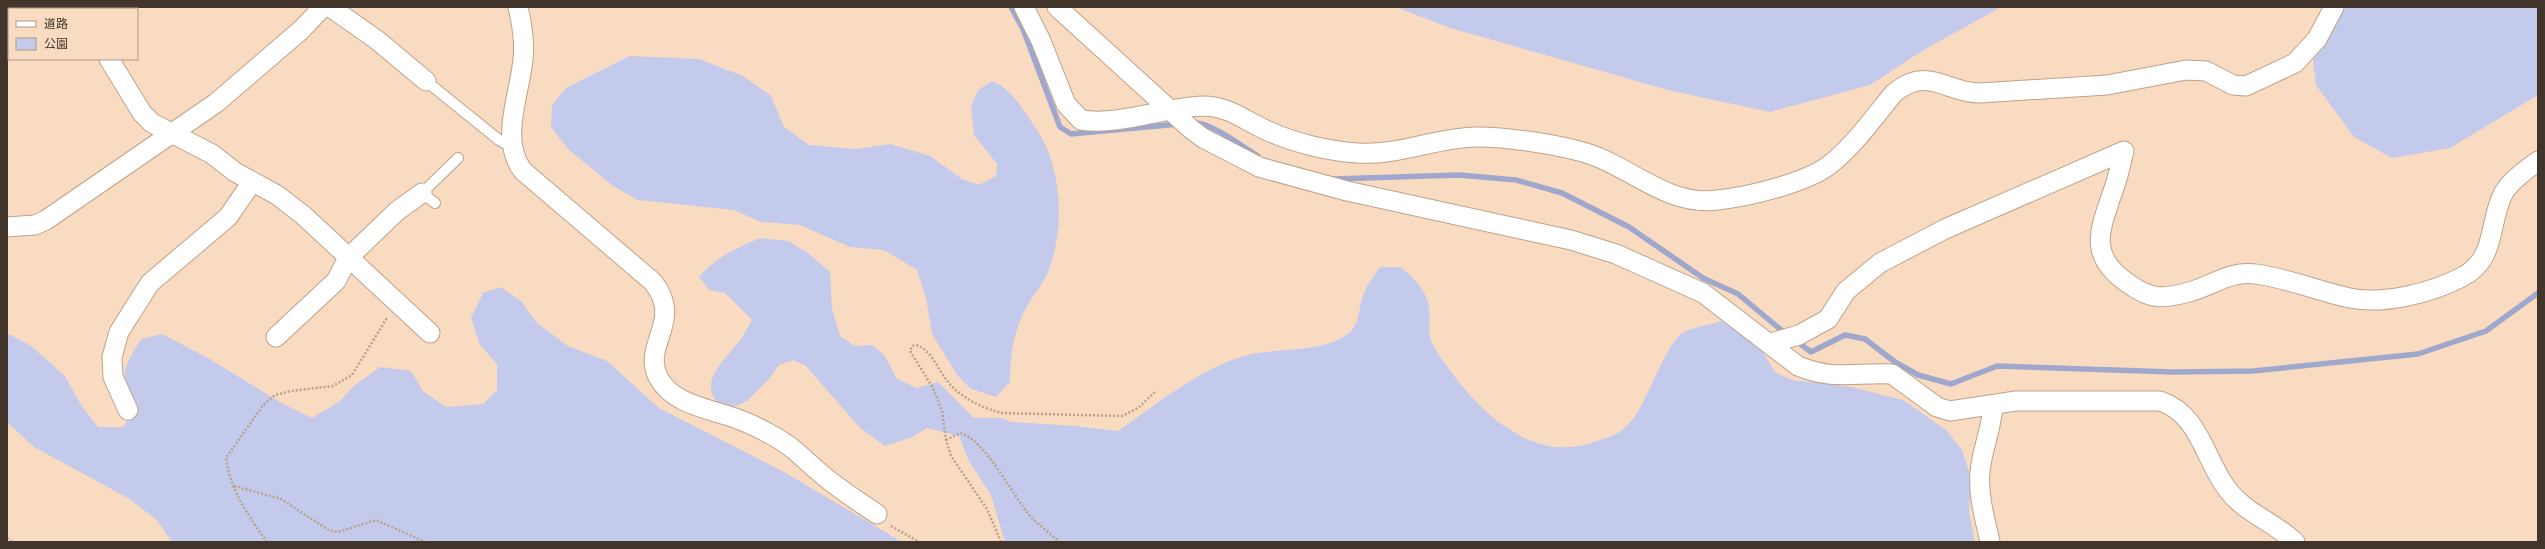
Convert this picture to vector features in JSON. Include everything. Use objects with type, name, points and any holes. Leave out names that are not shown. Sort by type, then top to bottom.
[{"type":"street","points":[[7,227],[35,225],[46,220],[173,134],[216,103],[301,30],[323,7]]},
{"type":"street","points":[[330,7],[377,40],[426,81]]},
{"type":"street","points":[[518,7],[524,38],[524,52],[512,129],[513,148],[517,163],[523,171],[653,282],[661,292],[666,310],[665,322],[655,355],[655,367],[658,378],[671,393],[686,402],[741,420],[793,449],[830,481],[877,514]]},
{"type":"street","points":[[1024,7],[1041,41],[1066,104],[1075,116],[1089,121],[1219,107],[1233,112],[1282,137],[1357,153],[1416,148],[1475,137],[1496,138],[1579,151],[1609,161],[1681,199],[1697,202],[1719,200],[1778,186],[1823,170],[1842,154],[1894,93],[1903,86],[1916,80],[1928,79],[1967,93],[1980,93],[2107,86],[2186,70],[2206,71],[2233,85],[2246,86],[2295,63],[2317,39],[2334,7]]},
{"type":"street","points":[[1058,7],[1203,138],[1259,167],[1347,190],[1571,240],[1616,254],[1703,293],[1771,343],[1798,366],[1813,372],[1839,377],[1892,374],[1937,407],[1950,411],[2016,401],[2160,401],[2170,404],[2187,420],[2199,436],[2227,489],[2236,501],[2279,528],[2295,542]]},
{"type":"street","points":[[110,60],[142,113],[164,130],[212,154],[252,182],[277,195],[298,211],[430,333]]},
{"type":"street","points":[[1771,343],[1800,335],[1828,319],[1846,291],[1880,263],[1945,229],[2124,151],[2100,234],[2103,256],[2115,275],[2137,290],[2159,298],[2191,292],[2225,277],[2250,273],[2285,278],[2350,298],[2371,300],[2406,297],[2462,277],[2483,261],[2504,193],[2538,161]]},
{"type":"street","points":[[128,410],[113,377],[112,357],[119,332],[150,283],[228,217],[252,182]]},
{"type":"street","points":[[276,337],[336,281],[348,258],[397,210],[429,198]]},
{"type":"street","points":[[1990,542],[1982,511],[1980,471],[1992,422],[1993,405]]},
{"type":"lane","points":[[426,81],[499,140],[513,148]]},
{"type":"lane","points":[[429,198],[458,158]]},
{"type":"path","points":[[267,542],[245,511],[228,474],[226,458],[263,405],[275,395],[282,392],[333,386],[352,375],[396,302]]},
{"type":"path","points":[[1001,542],[987,509],[951,456],[946,440],[942,411],[934,388],[910,351],[916,345],[926,349],[949,383],[963,396],[988,410],[1002,413],[1122,416],[1138,408],[1155,392]]},
{"type":"path","points":[[946,440],[960,433],[972,440],[1000,472],[1030,516],[1060,542]]},
{"type":"path","points":[[234,486],[281,499],[330,531],[338,532],[376,520],[425,542]]},
{"type":"path","points":[[877,514],[894,528],[919,542]]},
{"type":"path","points":[[7,538],[12,542]]},
{"type":"green space","points":[[1396,7],[2001,7],[1922,51],[1870,85],[1770,112],[1668,90],[1450,28]]},
{"type":"green space","points":[[2322,7],[2538,7],[2538,95],[2450,148],[2392,158],[2354,137],[2316,85],[2310,35]]},
{"type":"green space","points":[[630,56],[699,59],[743,76],[771,96],[784,127],[809,145],[857,149],[890,144],[930,156],[962,179],[979,185],[996,176],[997,164],[974,135],[971,107],[978,90],[992,81],[1011,94],[1043,140],[1050,157],[1058,195],[1059,215],[1054,254],[1048,272],[1029,303],[1014,339],[1011,355],[1010,382],[996,397],[971,389],[957,375],[932,334],[926,298],[917,270],[884,250],[850,247],[800,225],[761,222],[734,210],[638,200],[613,186],[568,149],[551,127],[552,105],[566,88]]},
{"type":"green space","points":[[760,238],[788,241],[808,253],[830,272],[832,309],[840,336],[855,346],[872,345],[885,356],[897,379],[917,388],[938,382],[974,418],[1001,418],[1012,422],[1075,426],[1118,431],[1180,387],[1213,368],[1248,355],[1325,345],[1348,334],[1352,330],[1357,320],[1365,290],[1380,267],[1401,267],[1419,286],[1427,299],[1429,305],[1429,330],[1431,342],[1463,387],[1481,407],[1500,423],[1522,437],[1545,445],[1569,447],[1594,442],[1624,429],[1638,412],[1663,360],[1677,338],[1688,330],[1721,321],[1757,343],[1775,372],[1792,380],[1852,387],[1903,400],[1946,430],[1962,450],[1971,478],[1969,512],[1975,542],[1005,542],[991,495],[969,461],[959,436],[927,428],[910,438],[885,446],[860,428],[806,366],[793,360],[779,365],[769,379],[747,401],[726,410],[716,401],[712,392],[711,383],[714,374],[742,337],[752,320],[725,293],[709,290],[699,277],[719,259],[743,245]]},
{"type":"green space","points":[[500,287],[521,301],[537,323],[568,346],[607,361],[659,408],[784,472],[902,542],[172,542],[157,520],[128,498],[34,447],[7,422],[7,333],[31,346],[65,376],[81,405],[98,427],[124,427],[135,402],[126,385],[125,370],[141,339],[162,334],[208,358],[283,404],[312,418],[339,402],[355,385],[380,367],[411,371],[423,391],[446,407],[483,404],[497,390],[497,364],[480,345],[471,318],[483,293]]},
{"type":"waterway","points":[[1011,7],[1023,29],[1060,127],[1071,134],[1179,124]]},
{"type":"waterway","points":[[1190,123],[1198,123],[1215,129],[1258,156]]},
{"type":"waterway","points":[[1333,179],[1459,175],[1516,180],[1562,193],[1629,227],[1703,278],[1738,294],[1786,334]]},
{"type":"waterway","points":[[1795,340],[1811,352],[1845,335],[1865,339],[1895,362],[1918,375],[1951,384],[1997,366],[2173,372],[2253,371],[2418,354],[2486,331],[2538,293]]}]
